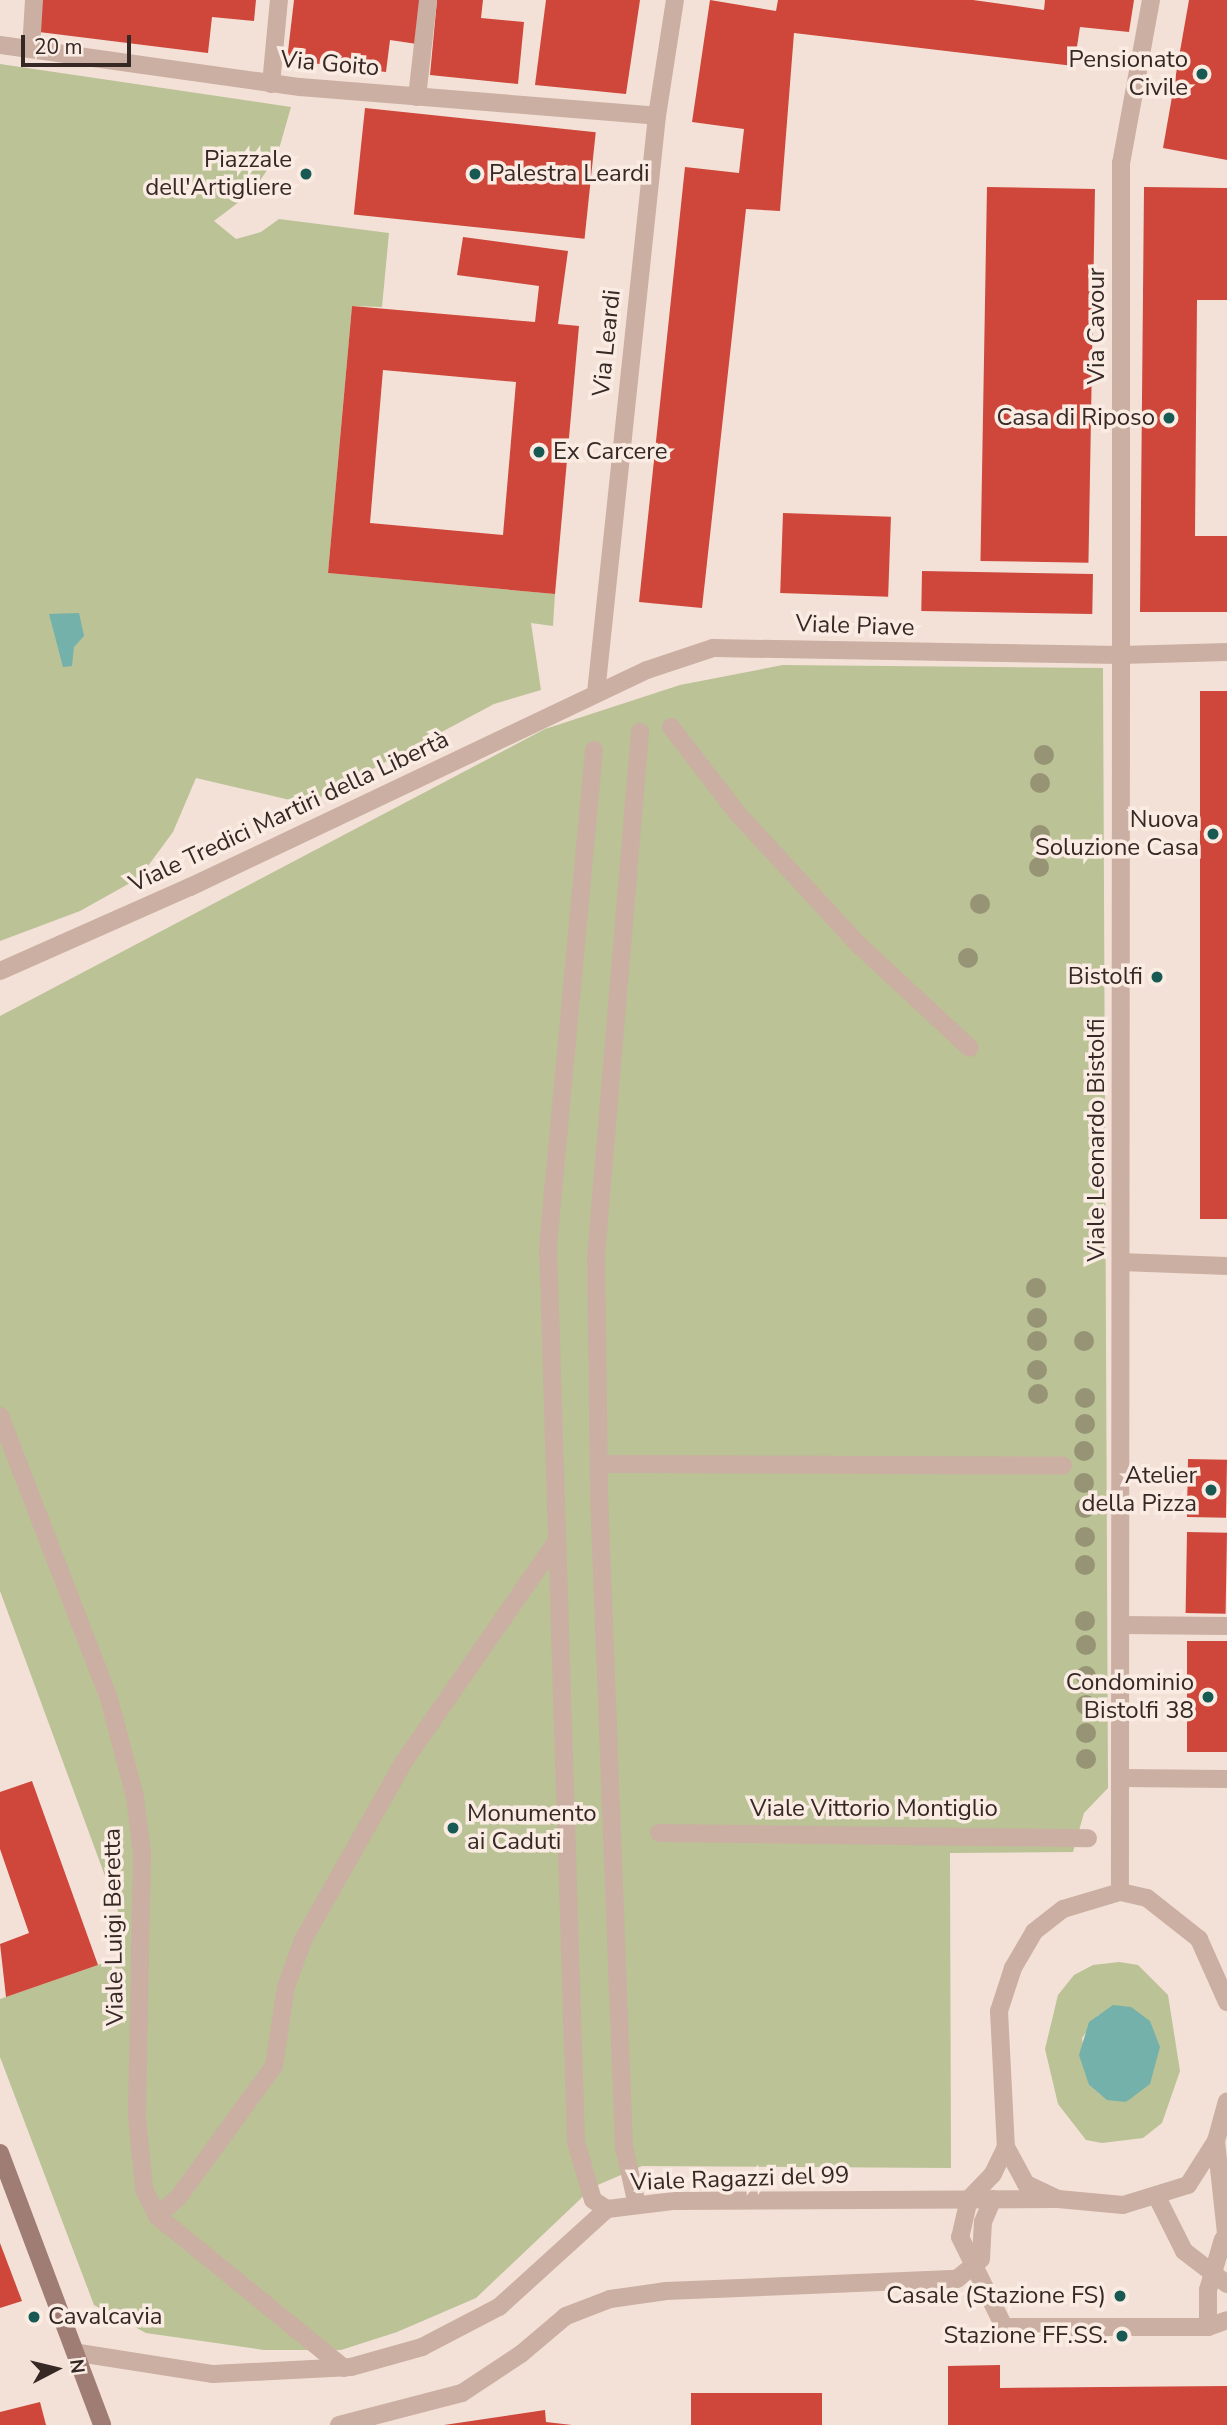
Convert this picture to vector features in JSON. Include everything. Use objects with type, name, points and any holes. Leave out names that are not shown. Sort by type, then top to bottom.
[{"type":"main road","points":[[0,2153],[79,2353],[100,2417]]},
{"type":"street","points":[[32,49],[34,0]]},
{"type":"street","points":[[271,83],[279,0]]},
{"type":"street","points":[[417,97],[428,0]]},
{"type":"street","name":"Via Leardi","points":[[596,693],[657,116],[675,0]]},
{"type":"street","name":"Via Cavour","points":[[1121,655],[1121,163],[1151,0]]},
{"type":"street","name":"Via Goito","points":[[0,45],[271,83],[657,116]]},
{"type":"street","name":"Viale Piave","points":[[596,693],[713,648],[1121,655],[1227,652]]},
{"type":"street","name":"Viale Leonardo Bistolfi","points":[[1120,1892],[1121,655]]},
{"type":"street","name":"Viale Tredici Martiri della Libertà","points":[[0,971],[190,887],[596,693]]},
{"type":"street","points":[[671,727],[738,814],[859,945],[970,1048]]},
{"type":"street","points":[[637,2206],[624,2147],[599,1464],[598,1215],[640,732]]},
{"type":"street","points":[[594,750],[548,1246],[576,2142],[593,2200],[607,2209]]},
{"type":"street","points":[[1121,1262],[1227,1266]]},
{"type":"street","name":"Viale Luigi Beretta","points":[[0,1416],[109,1699],[135,1797],[142,1853],[138,2157],[144,2189],[157,2216],[344,2368]]},
{"type":"street","points":[[599,1464],[1063,1466]]},
{"type":"street","points":[[157,2216],[178,2199],[234,2126],[274,2066],[286,1987],[303,1940],[403,1763],[557,1541]]},
{"type":"street","points":[[1121,1625],[1227,1626]]},
{"type":"street","points":[[1121,1778],[1227,1779]]},
{"type":"street","name":"Viale Vittorio Montiglio","points":[[659,1833],[1088,1838]]},
{"type":"street","points":[[1227,2002],[1199,1939],[1147,1898],[1120,1892],[1063,1909],[1034,1933],[1013,1968],[999,2011],[1006,2147],[1026,2183],[1058,2199],[1089,2206],[1157,2197],[1188,2185],[1216,2141],[1227,2101]]},
{"type":"street","points":[[1208,2328],[1211,2274],[1225,2241],[1216,2141]]},
{"type":"street","points":[[1006,2147],[993,2174],[969,2199],[960,2236],[1004,2327],[1208,2328],[1227,2320]]},
{"type":"street","points":[[1157,2197],[1184,2251],[1227,2284]]},
{"type":"street","points":[[339,2425],[462,2393],[521,2354],[566,2316],[610,2299],[666,2291],[957,2279],[976,2266],[985,2248],[986,2207],[993,2199]]},
{"type":"street","name":"Viale Ragazzi del 99","points":[[79,2353],[213,2374],[344,2368],[422,2347],[499,2307],[607,2209],[637,2206],[1058,2199]]},
{"type":"green space","points":[[0,64],[291,107],[277,156],[252,192],[214,221],[236,239],[261,232],[279,219],[389,233],[382,307],[352,306],[328,573],[555,594],[553,626],[531,623],[541,690],[494,704],[307,804],[196,778],[173,832],[139,878],[80,911],[0,941]]},
{"type":"green space","points":[[783,665],[1103,668],[1108,1788],[1084,1813],[1073,1852],[950,1853],[951,2168],[642,2166],[593,2187],[476,2298],[397,2332],[341,2350],[264,2350],[146,2333],[94,2305],[0,2057],[0,1999],[124,1956],[119,1914],[0,1591],[0,1016],[545,729],[680,685]]},
{"type":"green space","points":[[1119,1962],[1138,1965],[1168,1995],[1180,2071],[1162,2123],[1143,2138],[1102,2143],[1086,2140],[1058,2104],[1045,2049],[1058,1995],[1074,1975],[1093,1965]],"holes":[[[1098,2015],[1144,2021],[1150,2029],[1154,2070],[1126,2102],[1101,2095],[1089,2085],[1082,2038]]]},
{"type":"water","points":[[79,613],[84,636],[74,647],[72,666],[63,667],[49,614]]},
{"type":"water","points":[[1113,2005],[1131,2007],[1150,2021],[1160,2047],[1150,2084],[1126,2102],[1107,2100],[1089,2085],[1079,2055],[1089,2022]]},
{"type":"building","points":[[41,0],[256,0],[254,21],[212,17],[208,53],[39,32]]},
{"type":"building","points":[[294,0],[423,0],[417,44],[390,40],[386,72],[287,60]]},
{"type":"building","points":[[437,0],[483,0],[481,18],[524,22],[518,84],[430,75]]},
{"type":"building","points":[[546,0],[640,0],[626,94],[535,85]]},
{"type":"building","points":[[710,0],[776,11],[778,0],[973,0],[1044,10],[1045,0],[1134,0],[1129,32],[1080,27],[1074,66],[794,33],[780,211],[746,209],[702,608],[639,602],[685,167],[739,173],[744,129],[692,122]]},
{"type":"building","name":"Pensionato Civile","points":[[1189,0],[1227,0],[1227,160],[1163,148]]},
{"type":"building","name":"Palestra Leardi","points":[[365,108],[596,132],[585,239],[354,214]]},
{"type":"building","points":[[987,187],[1095,189],[1088,563],[980,561]]},
{"type":"building","name":"Casa di Riposo","points":[[1144,187],[1227,188],[1227,300],[1197,300],[1195,536],[1227,536],[1227,612],[1140,612]]},
{"type":"building","name":"Ex Carcere","points":[[463,237],[568,251],[558,324],[579,326],[555,594],[328,573],[352,306],[535,322],[539,286],[457,275]],"holes":[[[383,370],[516,382],[503,535],[370,523]]]},
{"type":"building","points":[[783,513],[891,517],[888,597],[780,593]]},
{"type":"building","points":[[922,571],[1093,574],[1092,614],[921,611]]},
{"type":"building","points":[[1200,691],[1227,691],[1227,1219],[1200,1219]]},
{"type":"building","points":[[1188,1459],[1227,1460],[1226,1518],[1187,1517]]},
{"type":"building","points":[[1187,1532],[1227,1533],[1226,1614],[1186,1613]]},
{"type":"building","name":"Condominio Bistolfi 38","points":[[1187,1641],[1227,1641],[1227,1752],[1187,1752]]},
{"type":"building","points":[[32,1781],[98,1965],[6,1997],[0,1944],[29,1933],[0,1849],[0,1792]]},
{"type":"building","points":[[0,2243],[22,2301],[0,2308]]},
{"type":"building","points":[[1000,2365],[1000,2388],[1227,2386],[1227,2425],[948,2425],[948,2366]]},
{"type":"building","points":[[691,2393],[822,2393],[822,2425],[691,2425]]},
{"type":"building","points":[[40,2402],[46,2425],[0,2425],[0,2412]]},
{"type":"building","points":[[545,2410],[546,2422],[572,2425],[444,2425]]},
{"type":"place","name":"Pensionato Civile","points":[[1202,74]]},
{"type":"place","name":"Piazzale dell'Artigliere","points":[[306,174]]},
{"type":"place","name":"Palestra Leardi","points":[[475,174]]},
{"type":"place","name":"Casa di Riposo","points":[[1169,418]]},
{"type":"place","name":"Ex Carcere","points":[[539,452]]},
{"type":"place","name":"Nuova Soluzione Casa","points":[[1213,834]]},
{"type":"place","name":"Bistolfi","points":[[1157,977]]},
{"type":"place","name":"Atelier della Pizza","points":[[1211,1490]]},
{"type":"place","name":"Condominio Bistolfi 38","points":[[1208,1697]]},
{"type":"place","name":"Monumento ai Caduti","points":[[453,1828]]},
{"type":"place","name":"Casale (Stazione FS)","points":[[1120,2296]]},
{"type":"place","name":"Cavalcavia","points":[[34,2317]]},
{"type":"place","name":"Stazione FF.SS.","points":[[1122,2336]]}]
